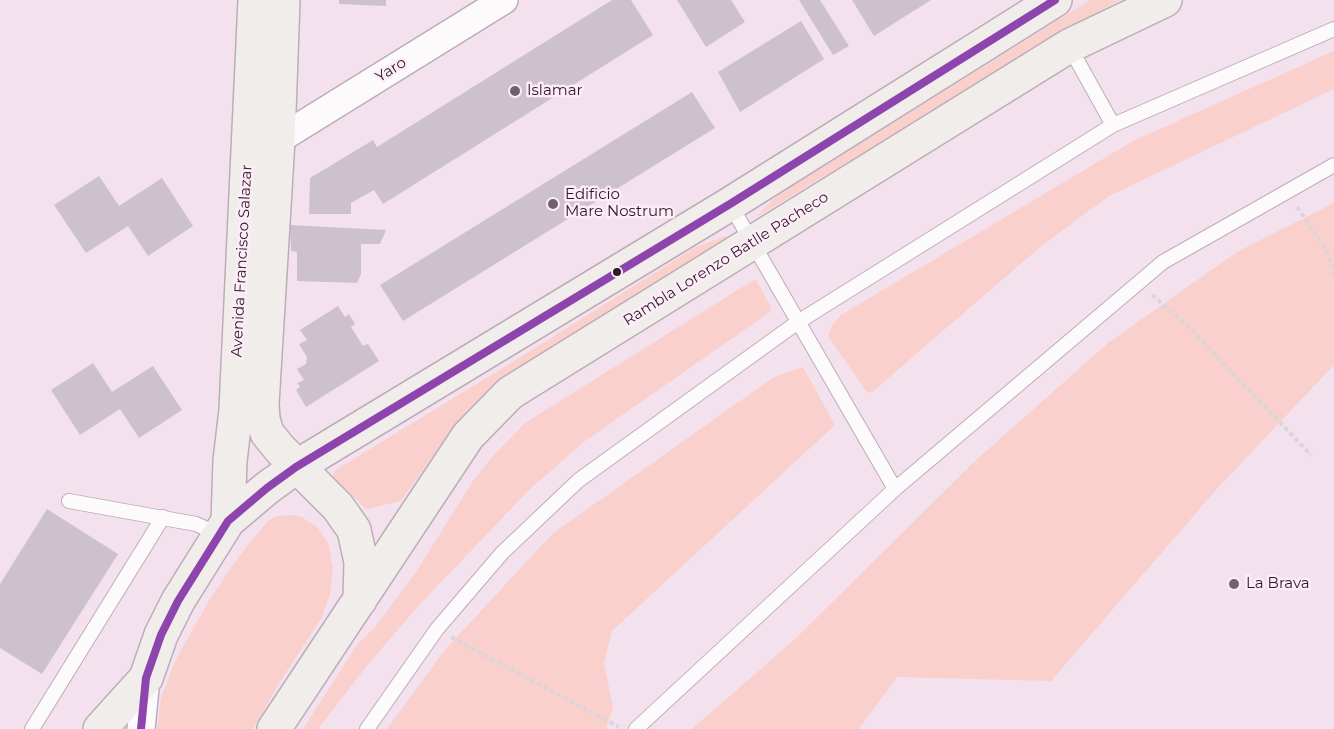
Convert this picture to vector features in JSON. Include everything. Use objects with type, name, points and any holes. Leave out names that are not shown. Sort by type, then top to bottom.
[{"type":"main road","points":[[100,729],[146,678],[161,635],[178,602],[224,528],[267,488],[296,467],[730,204],[1055,0]]},
{"type":"main road","name":"Rambla Lorenzo Batlle Pacheco","points":[[274,729],[468,436],[510,393],[1070,46],[1165,0]]},
{"type":"main road","name":"Avenida Francisco Salazar","points":[[224,528],[257,246],[269,1]]},
{"type":"main road","name":"Avenida Francisco Salazar","points":[[257,246],[263,419],[267,432],[296,467],[338,507],[354,530],[361,562],[360,600]]},
{"type":"street","points":[[243,0],[269,1]]},
{"type":"street","name":"Yaro","points":[[263,139],[504,0]]},
{"type":"street","points":[[141,729],[146,678]]},
{"type":"lane","points":[[367,729],[437,629],[502,553],[579,480],[798,322],[1113,125],[1334,29]]},
{"type":"lane","points":[[1070,46],[1113,125]]},
{"type":"lane","points":[[636,729],[895,489],[1138,282],[1163,262],[1334,165]]},
{"type":"lane","points":[[730,204],[895,489]]},
{"type":"lane","points":[[69,501],[224,528]]},
{"type":"lane","points":[[35,728],[163,517]]},
{"type":"path","points":[[1286,192],[1323,245],[1332,265],[1334,277]]},
{"type":"path","points":[[1138,282],[1184,322],[1311,455]]},
{"type":"path","points":[[437,629],[622,729]]},
{"type":"shaded area","points":[[1090,0],[1120,0],[1054,37],[755,218],[777,196]]},
{"type":"shaded area","points":[[1334,51],[1334,89],[1109,196],[1039,248],[871,393],[866,391],[828,336],[832,325],[841,315],[1133,141]]},
{"type":"shaded area","points":[[1334,203],[1334,365],[1214,492],[1051,681],[897,677],[859,729],[692,729],[793,641],[975,461],[1108,343],[1237,252]]},
{"type":"shaded area","points":[[725,236],[727,238],[515,370],[484,396],[453,427],[401,501],[366,509],[332,479],[334,471],[696,247]]},
{"type":"shaded area","points":[[756,280],[771,307],[770,312],[585,441],[530,489],[422,602],[369,663],[318,729],[303,729],[357,645],[375,627],[416,572],[473,481],[492,457],[525,423]]},
{"type":"shaded area","points":[[803,367],[835,425],[612,631],[604,664],[613,707],[606,729],[387,729],[444,651],[552,534],[774,377]]},
{"type":"shaded area","points":[[276,516],[302,517],[318,528],[328,543],[333,568],[330,594],[321,619],[255,725],[252,729],[157,729],[161,698],[175,661],[210,599],[240,555],[267,522]]},
{"type":"building","points":[[339,0],[386,0],[386,6],[339,4]]},
{"type":"building","name":"Islamar","points":[[612,0],[631,0],[653,35],[383,204],[374,190],[351,203],[351,214],[309,214],[310,178],[373,140],[377,147]]},
{"type":"building","points":[[677,0],[731,0],[745,22],[706,47]]},
{"type":"building","points":[[799,0],[820,0],[849,46],[833,55]]},
{"type":"building","points":[[852,0],[931,0],[874,36]]},
{"type":"building","points":[[801,21],[824,59],[740,112],[718,72]]},
{"type":"building","name":"Edificio Mare Nostrum","points":[[692,92],[715,128],[403,321],[380,285]]},
{"type":"building","points":[[99,176],[119,206],[162,178],[193,226],[148,256],[128,226],[86,253],[54,205]]},
{"type":"building","points":[[290,225],[386,230],[380,244],[361,244],[361,274],[357,283],[297,281],[297,252],[291,251]]},
{"type":"building","points":[[338,306],[345,317],[349,314],[355,324],[351,327],[363,346],[368,344],[379,361],[306,407],[296,390],[300,387],[297,383],[304,380],[297,369],[306,364],[307,357],[299,344],[307,340],[300,330]]},
{"type":"building","points":[[93,363],[112,392],[153,366],[182,410],[139,438],[120,409],[80,435],[51,390]]},
{"type":"building","points":[[47,509],[118,554],[42,674],[0,648],[0,584]]},
{"type":"transit line","points":[[141,729],[146,678],[161,635],[178,601],[228,521],[267,488],[296,467],[730,204],[1055,0]]},
{"type":"place","name":"Islamar","points":[[515,91]]},
{"type":"place","name":"Edificio Mare Nostrum","points":[[553,204]]},
{"type":"place","name":"La Brava","points":[[1234,584]]}]
